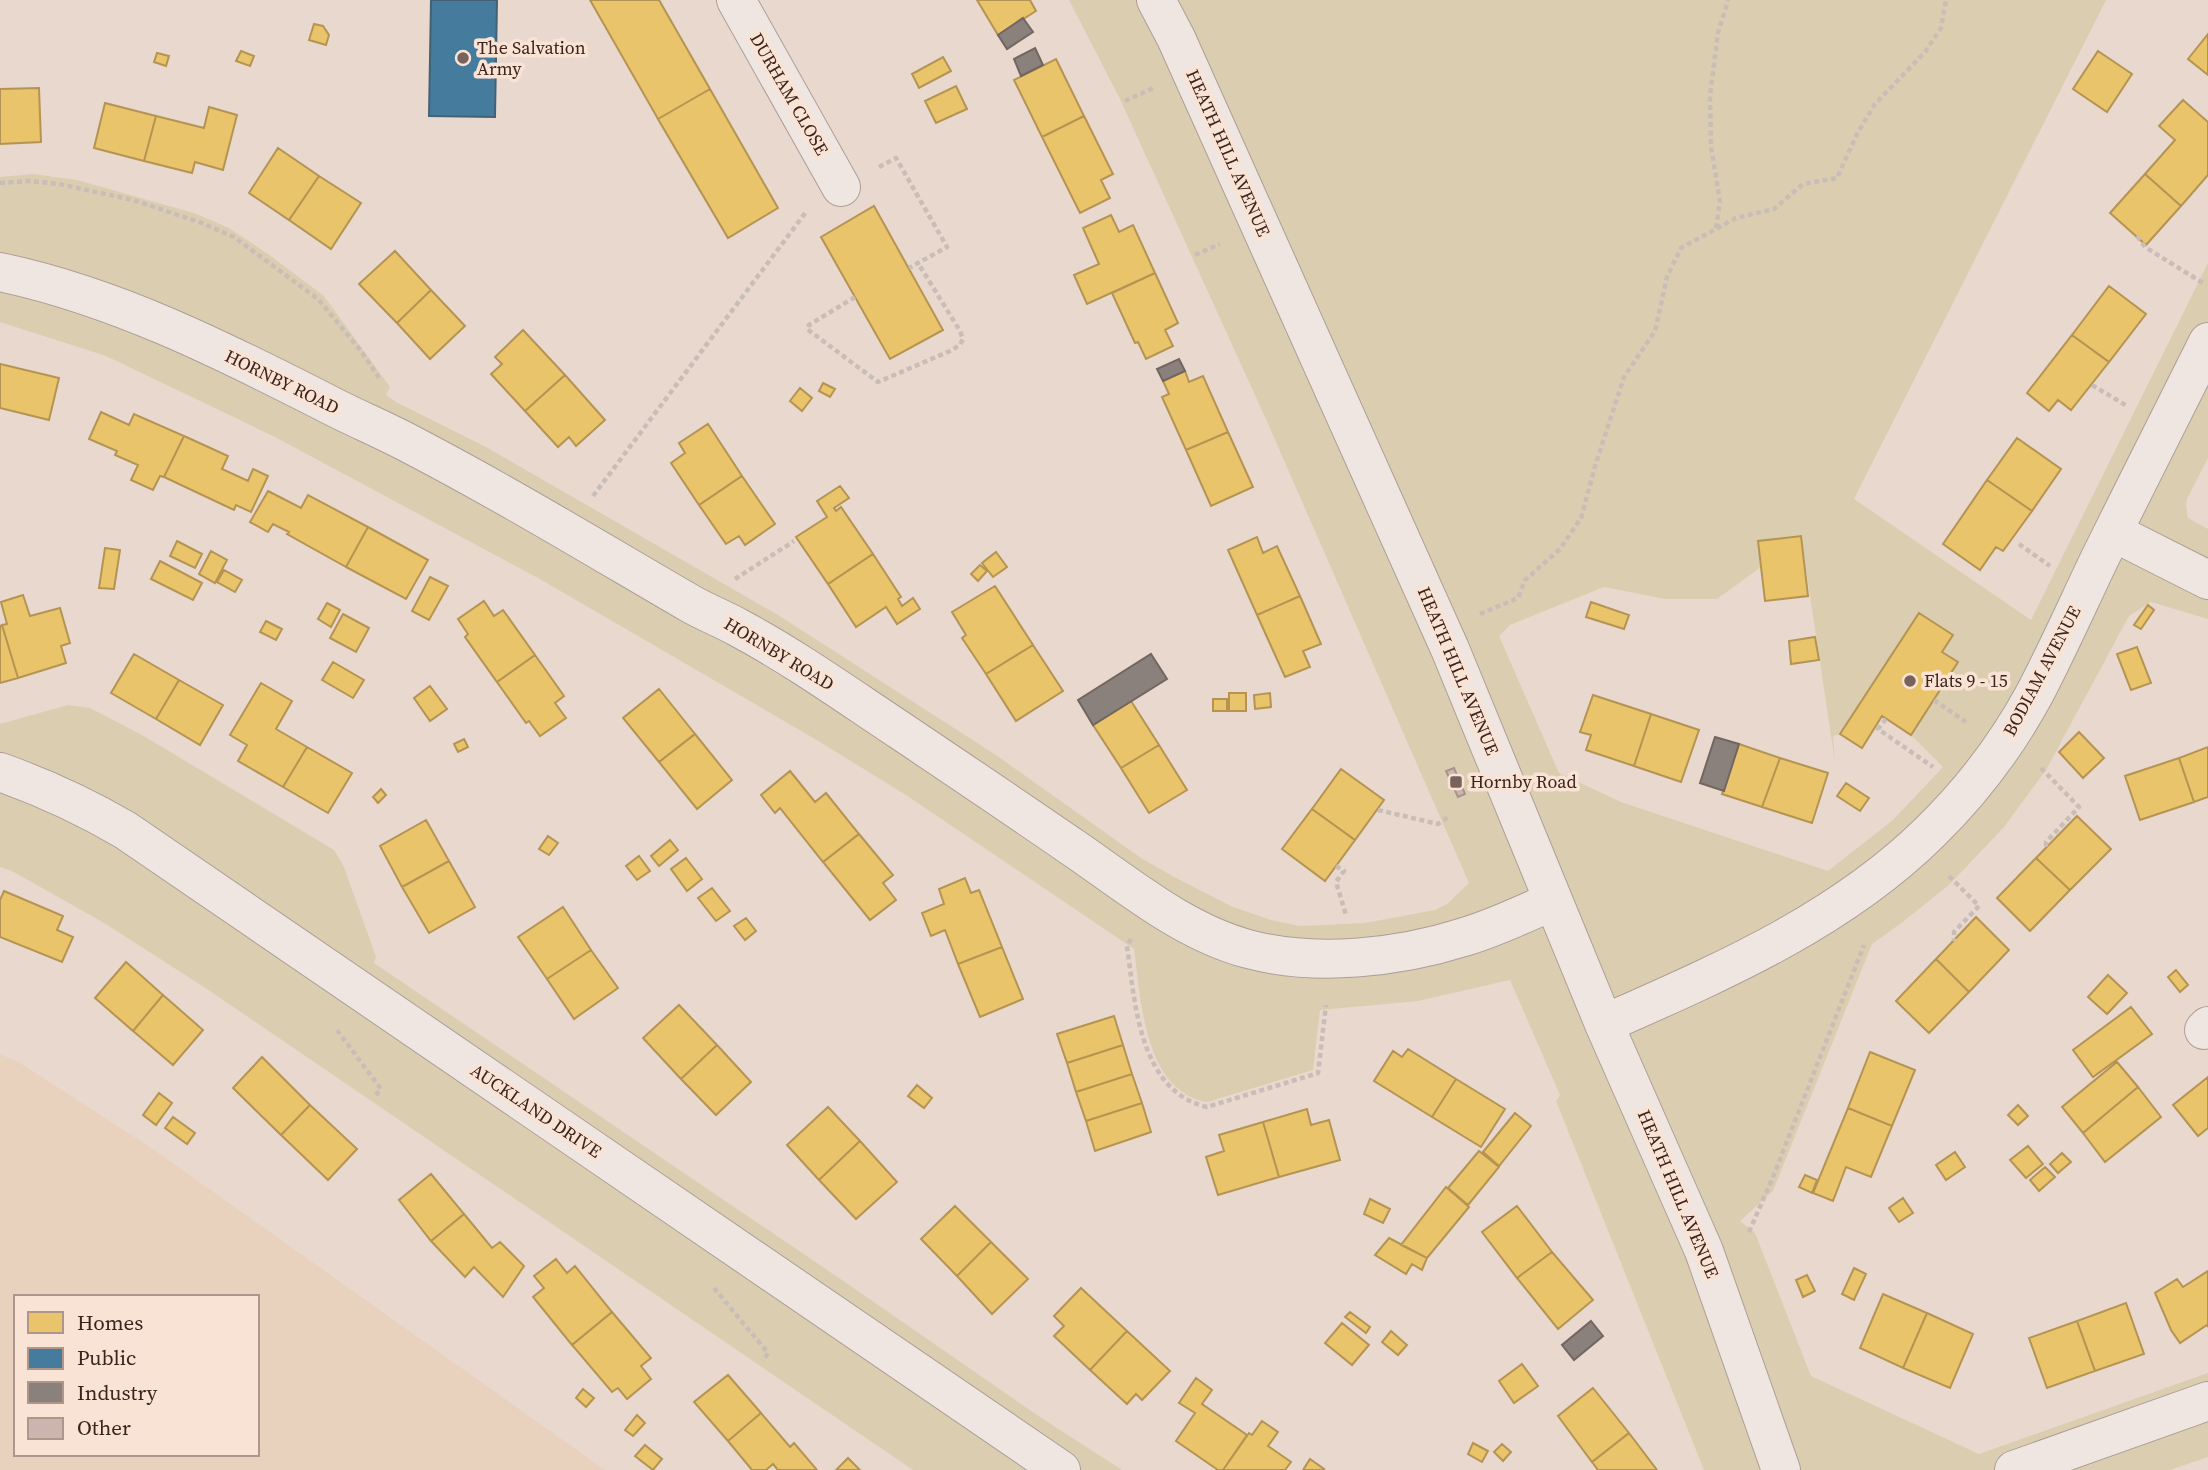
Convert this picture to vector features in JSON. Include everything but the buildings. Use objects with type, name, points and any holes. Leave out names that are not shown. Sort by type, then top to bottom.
[{"type":"street","name":"DURHAM CLOSE","points":[[736,0],[841,187]]},
{"type":"street","name":"HEATH HILL AVENUE","points":[[1156,0],[1176,38],[1441,631],[1604,1024],[1704,1251],[1781,1470]]},
{"type":"street","name":"HORNBY ROAD","points":[[0,272],[57,285],[97,298],[176,332],[406,441],[569,531],[696,607],[740,628],[809,670],[1155,904],[1208,934],[1230,943],[1283,956],[1311,959],[1399,953],[1460,939],[1553,901]]},
{"type":"street","name":"BODIAM AVENUE","points":[[1604,1024],[1715,974],[1788,936],[1859,891],[1891,866],[1958,803],[2013,729],[2034,693],[2208,342]]},
{"type":"street","points":[[2113,532],[2208,580]]},
{"type":"street","name":"AUCKLAND DRIVE","points":[[0,772],[50,790],[125,830],[1061,1470]]},
{"type":"street","points":[[2014,1470],[2208,1401]]},
{"type":"path","points":[[1716,229],[1720,202],[1711,146],[1710,96],[1718,33],[1728,0]]},
{"type":"path","points":[[1441,631],[1517,598],[1525,580],[1560,549],[1581,518],[1624,377],[1655,331],[1667,277],[1681,248],[1736,218],[1774,209],[1803,184],[1837,178],[1857,134],[1875,104],[1924,52],[1941,28],[1947,0]]},
{"type":"path","points":[[569,531],[803,213],[841,187],[896,158],[947,247],[909,268]]},
{"type":"path","points":[[0,183],[30,181],[59,184],[133,200],[202,223],[234,237],[318,299],[361,351],[383,384]]},
{"type":"path","points":[[2137,236],[2145,247],[2206,285]]},
{"type":"path","points":[[855,298],[809,325],[807,329],[878,382],[950,351],[960,345],[963,339],[918,263]]},
{"type":"path","points":[[2092,385],[2132,410]]},
{"type":"path","points":[[726,584],[794,541]]},
{"type":"path","points":[[2019,544],[2051,566]]},
{"type":"path","points":[[1934,700],[1967,723]]},
{"type":"path","points":[[1886,719],[1878,729],[1934,768]]},
{"type":"path","points":[[2041,768],[2079,807],[2046,842],[2046,848]]},
{"type":"path","points":[[1378,810],[1438,824],[1450,817]]},
{"type":"path","points":[[1336,866],[1344,871],[1336,882],[1347,920]]},
{"type":"path","points":[[1949,876],[1979,906],[1954,932],[1954,941]]},
{"type":"path","points":[[1132,938],[1127,946],[1134,1000],[1154,1065],[1175,1092],[1198,1105],[1207,1107],[1318,1073],[1326,1005]]},
{"type":"path","points":[[1749,1232],[1864,945]]},
{"type":"path","points":[[335,1026],[381,1089],[375,1096]]},
{"type":"path","points":[[708,1280],[768,1353],[764,1361]]},
{"type":"shaded area","points":[[1069,0],[2106,0],[1854,499],[2031,620],[2208,263],[2208,458],[2186,505],[2188,518],[2208,529],[2208,619],[2151,602],[2129,616],[2046,770],[2004,827],[1949,885],[1872,944],[1773,1191],[1740,1221],[1755,1233],[1811,1376],[1979,1454],[2208,1373],[2208,1457],[2170,1470],[1704,1470],[1556,1101],[1560,1095],[1510,980],[1418,1001],[1320,1010],[1313,1070],[1207,1102],[1186,1094],[1170,1081],[1158,1062],[1150,1040],[1134,949],[906,795],[538,578],[273,436],[106,356],[0,322],[0,177],[33,174],[77,180],[194,213],[229,228],[324,296],[390,387],[386,395],[396,402],[486,447],[778,615],[996,755],[1141,858],[1176,878],[1233,907],[1299,926],[1365,923],[1435,910],[1447,904],[1469,883],[1265,417],[1120,99]],"holes":[[[1801,536],[1835,762],[1833,736],[1840,734],[1953,635],[1942,652],[1958,662],[1911,735],[1943,767],[1893,820],[1828,871],[1621,802],[1559,773],[1499,636],[1510,625],[1604,587],[1665,599],[1717,599],[1761,567],[1758,541]]]},
{"type":"shaded area","points":[[68,705],[90,708],[142,735],[334,850],[344,867],[376,957],[374,963],[1040,1417],[1122,1470],[913,1470],[204,987],[104,923],[12,871],[0,867],[0,724]]},
{"type":"shaded area","points":[[0,1054],[20,1063],[150,1147],[605,1470],[0,1470]]},
{"type":"place","name":"The Salvation Army","points":[[463,58]]},
{"type":"place","name":"Flats 9 - 15","points":[[1910,681]]},
{"type":"place","name":"Hornby Road","points":[[1456,782]]}]
